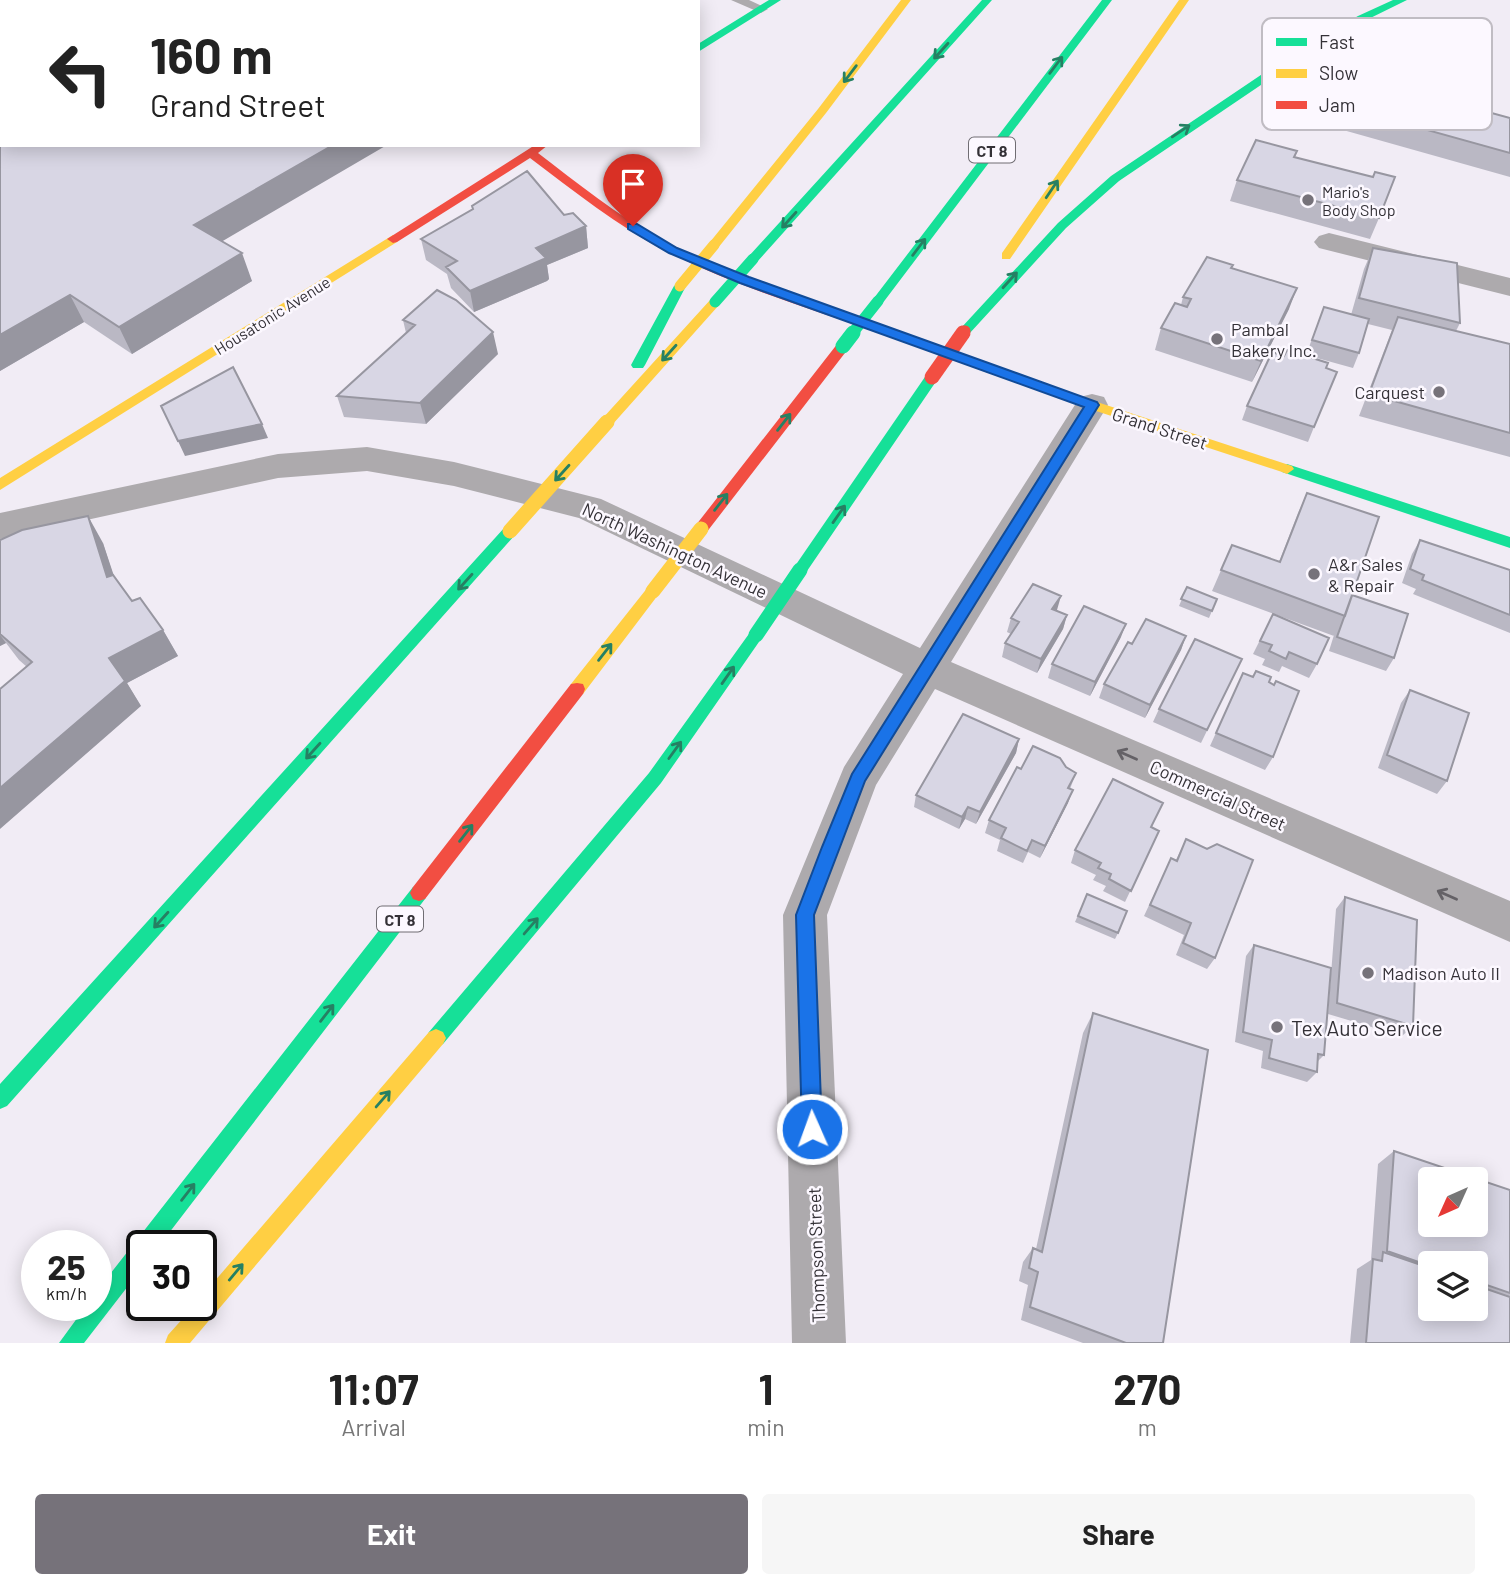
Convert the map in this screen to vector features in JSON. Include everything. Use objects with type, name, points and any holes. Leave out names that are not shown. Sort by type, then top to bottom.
[{"type":"main road","points":[[700,48],[776,0]]},
{"type":"main road","points":[[607,422],[680,286],[822,111],[906,0]]},
{"type":"main road","points":[[0,1099],[987,0]]},
{"type":"main road","name":"CT 8","points":[[158,1230],[878,301],[1107,0]]},
{"type":"main road","points":[[965,331],[1007,254],[1184,0]]},
{"type":"main road","points":[[1359,18],[1402,0]]},
{"type":"main road","points":[[176,1343],[655,778],[965,331],[1054,232],[1118,175],[1262,79]]},
{"type":"main road","name":"Grand Street","points":[[531,148],[612,215],[673,250],[744,280],[1092,405],[1510,543]]},
{"type":"main road","name":"Housatonic Avenue","points":[[0,485],[531,148]]},
{"type":"main road","points":[[70,1343],[126,1271]]},
{"type":"street","points":[[1329,242],[1510,287]]},
{"type":"street","name":"Thompson Street","points":[[819,1343],[805,915],[858,779],[1092,405]]},
{"type":"street","name":"North Washington Avenue","points":[[0,526],[278,466],[367,459],[454,474],[589,508],[926,668]]},
{"type":"street","name":"Commercial Street","points":[[926,668],[1510,922]]},
{"type":"lane","points":[[737,0],[761,9]]},
{"type":"building","points":[[1492,113],[1510,118],[1510,153],[1427,130],[1492,130]]},
{"type":"building","points":[[1256,140],[1297,151],[1294,157],[1373,177],[1375,172],[1395,177],[1379,218],[1237,180]]},
{"type":"building","points":[[0,147],[330,147],[194,225],[242,253],[119,327],[70,295],[0,335]]},
{"type":"building","points":[[527,171],[564,215],[573,213],[586,226],[536,248],[546,258],[470,291],[446,267],[457,261],[421,239],[473,209],[472,206]]},
{"type":"building","points":[[1373,248],[1457,263],[1460,323],[1359,298]]},
{"type":"building","name":"Pambal Bakery Inc.","points":[[1207,257],[1233,265],[1231,268],[1297,288],[1261,361],[1161,328],[1175,303],[1187,307],[1191,299],[1183,297]]},
{"type":"building","points":[[437,290],[456,300],[493,332],[420,403],[337,396],[415,325],[403,320]]},
{"type":"building","points":[[1324,307],[1369,319],[1359,353],[1312,340]]},
{"type":"building","name":"Carquest","points":[[1398,317],[1510,344],[1510,433],[1369,394]]},
{"type":"building","points":[[1287,350],[1328,363],[1326,368],[1337,372],[1314,427],[1247,406],[1272,352],[1284,356]]},
{"type":"building","points":[[233,367],[262,424],[178,441],[161,406]]},
{"type":"building","name":"A&r Sales & Repair","points":[[1307,493],[1379,517],[1345,616],[1221,570],[1232,545],[1280,562]]},
{"type":"building","points":[[88,516],[107,577],[113,575],[132,601],[140,598],[163,630],[109,658],[125,681],[0,788],[0,689],[32,662],[0,634],[0,540],[22,530]]},
{"type":"building","points":[[1420,540],[1510,570],[1510,615],[1422,580],[1424,575],[1410,569]]},
{"type":"building","points":[[1033,584],[1061,596],[1052,609],[1067,615],[1041,659],[1005,643],[1019,622],[1011,618]]},
{"type":"building","points":[[1187,587],[1217,599],[1212,611],[1181,599]]},
{"type":"building","points":[[1352,595],[1408,614],[1394,658],[1337,637]]},
{"type":"building","points":[[1084,606],[1126,624],[1095,682],[1052,664]]},
{"type":"building","points":[[1273,614],[1329,638],[1317,664],[1289,652],[1286,659],[1269,651],[1272,645],[1260,641]]},
{"type":"building","points":[[1146,619],[1186,636],[1150,705],[1104,684],[1128,642],[1132,644]]},
{"type":"building","points":[[1195,639],[1242,659],[1207,730],[1159,709]]},
{"type":"building","points":[[1256,671],[1271,677],[1269,682],[1274,685],[1276,681],[1299,691],[1273,757],[1216,733],[1243,673],[1253,677]]},
{"type":"building","points":[[1410,690],[1469,713],[1447,781],[1387,755]]},
{"type":"building","points":[[963,714],[1019,739],[980,812],[968,807],[962,817],[916,795]]},
{"type":"building","points":[[1033,746],[1060,758],[1066,767],[1076,773],[1068,788],[1073,790],[1045,846],[1032,840],[1027,851],[1001,838],[1006,828],[989,820],[1017,767],[1021,769]]},
{"type":"building","points":[[1113,779],[1163,803],[1151,827],[1159,831],[1131,891],[1109,879],[1111,874],[1098,868],[1101,863],[1075,850]]},
{"type":"building","points":[[1186,839],[1207,849],[1217,844],[1253,860],[1215,958],[1183,943],[1191,923],[1150,905],[1171,858],[1177,861]]},
{"type":"building","points":[[1087,894],[1127,911],[1118,933],[1078,916]]},
{"type":"building","name":"Madison Auto II","points":[[1345,897],[1417,920],[1413,1026],[1337,1003]]},
{"type":"building","name":"Tex Auto Service","points":[[1254,945],[1331,968],[1324,1055],[1318,1054],[1317,1072],[1269,1058],[1272,1040],[1243,1032]]},
{"type":"building","points":[[1093,1013],[1208,1050],[1163,1343],[1126,1343],[1030,1307],[1038,1272],[1029,1268],[1033,1248],[1042,1252]]},
{"type":"building","points":[[1394,1151],[1442,1167],[1418,1167],[1418,1237],[1488,1237],[1488,1183],[1510,1190],[1510,1293],[1488,1285],[1488,1251],[1418,1251],[1418,1262],[1387,1251]]},
{"type":"building","points":[[1383,1252],[1418,1264],[1418,1321],[1488,1321],[1488,1289],[1510,1297],[1510,1343],[1366,1343],[1373,1259],[1382,1261]]},
{"type":"traffic: fast","points":[[700,48],[776,0]]},
{"type":"traffic: fast","points":[[753,259],[987,0]]},
{"type":"traffic: fast","points":[[878,301],[1107,0]]},
{"type":"traffic: fast","points":[[1362,18],[1402,0]]},
{"type":"traffic: fast","points":[[965,331],[1062,225],[1097,193],[1134,164],[1262,79]]},
{"type":"traffic: fast","points":[[715,302],[753,259]]},
{"type":"traffic: fast","points":[[638,365],[680,286]]},
{"type":"traffic: fast","points":[[843,346],[878,301]]},
{"type":"traffic: fast","points":[[800,570],[932,377]]},
{"type":"traffic: fast","points":[[1287,469],[1510,543]]},
{"type":"traffic: fast","points":[[0,1099],[510,531]]},
{"type":"traffic: fast","points":[[756,635],[800,570]]},
{"type":"traffic: fast","points":[[436,1038],[655,778],[756,635]]},
{"type":"traffic: fast","points":[[158,1230],[419,893]]},
{"type":"traffic: fast","points":[[70,1343],[126,1271]]},
{"type":"traffic: slow","points":[[714,245],[822,111],[906,0]]},
{"type":"traffic: slow","points":[[1006,256],[1184,0]]},
{"type":"traffic: slow","points":[[0,485],[393,239]]},
{"type":"traffic: slow","points":[[680,286],[714,245]]},
{"type":"traffic: slow","points":[[607,422],[715,302]]},
{"type":"traffic: slow","points":[[890,332],[1092,405],[1287,469]]},
{"type":"traffic: slow","points":[[510,531],[607,422]]},
{"type":"traffic: slow","points":[[653,591],[701,529]]},
{"type":"traffic: slow","points":[[577,689],[653,591]]},
{"type":"traffic: slow","points":[[176,1343],[436,1038]]},
{"type":"traffic: jam","points":[[393,239],[540,147]]},
{"type":"traffic: jam","points":[[531,153],[617,217],[673,250],[753,284],[890,332]]},
{"type":"traffic: jam","points":[[932,377],[965,331]]},
{"type":"traffic: jam","points":[[701,529],[843,346]]},
{"type":"traffic: jam","points":[[419,893],[577,689]]},
{"type":"place","name":"Mario's Body Shop","points":[[1308,200]]},
{"type":"place","name":"Pambal Bakery Inc.","points":[[1217,339]]},
{"type":"place","name":"Carquest","points":[[1439,392]]},
{"type":"place","name":"A&r Sales & Repair","points":[[1314,574]]},
{"type":"place","name":"Madison Auto II","points":[[1368,973]]},
{"type":"place","name":"Tex Auto Service","points":[[1277,1027]]},
{"type":"route","points":[[633,226],[673,250],[744,280],[1092,405],[858,779],[831,847],[805,915],[812,1129]]}]
